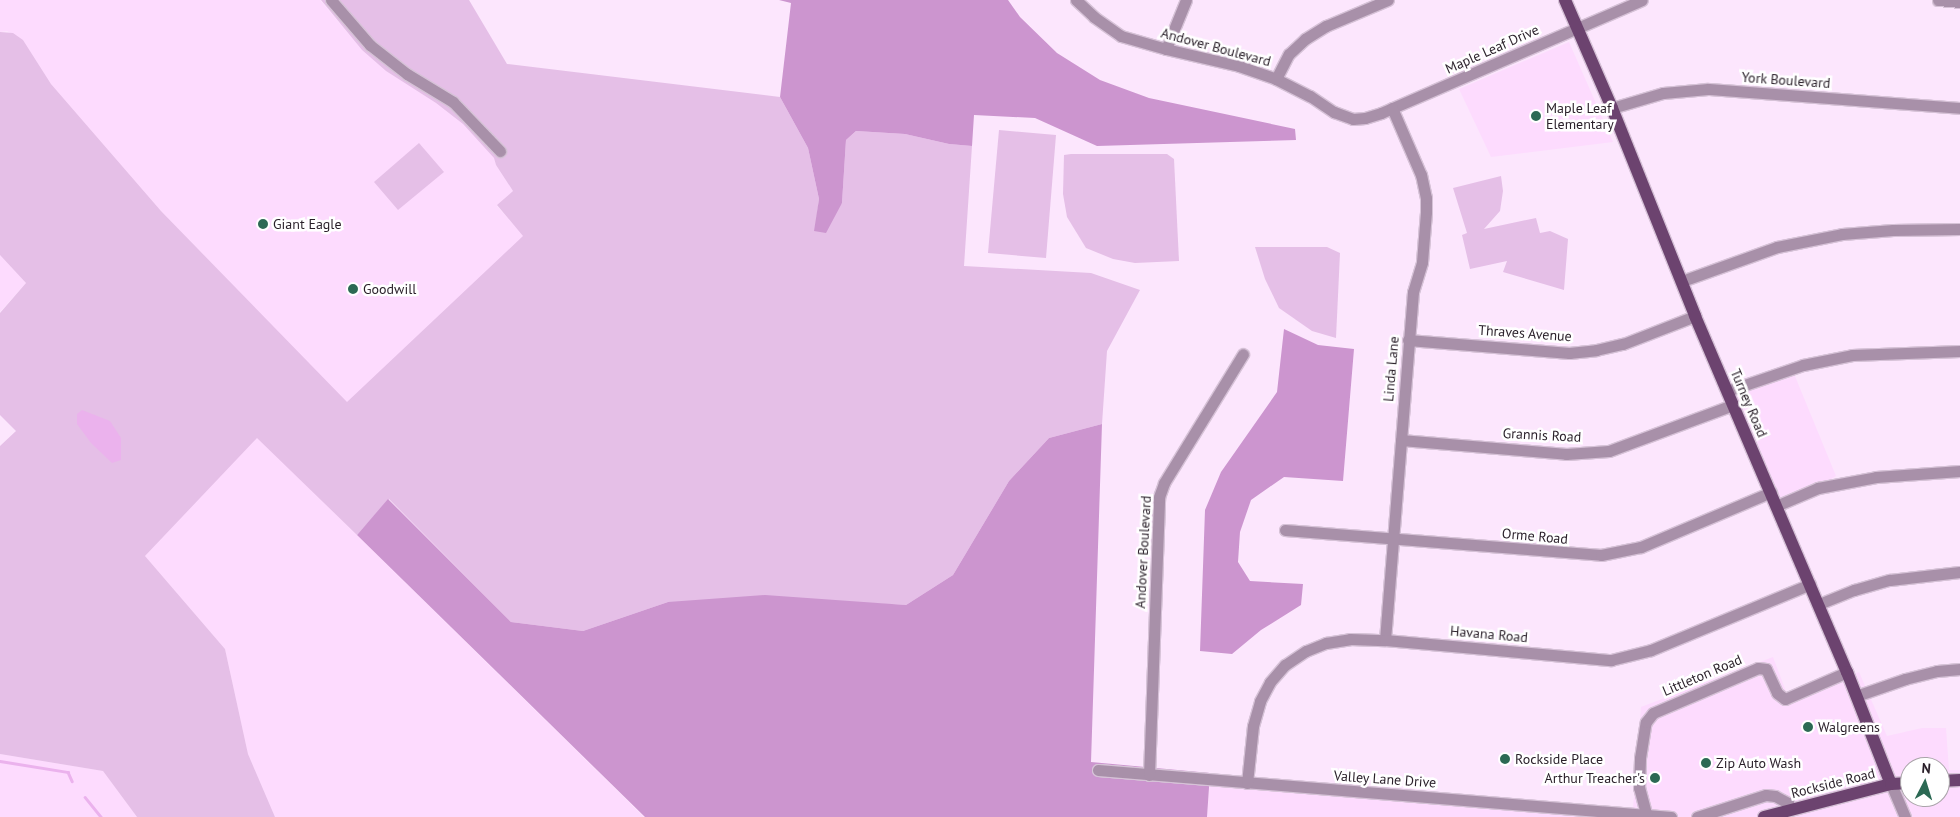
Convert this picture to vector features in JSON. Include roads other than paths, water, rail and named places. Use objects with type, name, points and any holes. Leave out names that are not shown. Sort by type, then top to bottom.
[{"type":"main road","name":"Turney Road","points":[[1566,0],[1612,108],[1695,316],[1847,672],[1891,784]]},
{"type":"main road","name":"Rockside Road","points":[[1764,817],[1891,784],[1900,784]]},
{"type":"street","points":[[331,0],[370,45],[402,70],[453,102],[500,151]]},
{"type":"street","name":"Andover Boulevard","points":[[1076,0],[1094,17],[1121,36],[1166,50],[1239,66],[1276,78],[1310,96],[1334,112],[1353,119]]},
{"type":"street","points":[[1166,50],[1186,0]]},
{"type":"street","points":[[1276,78],[1289,54],[1305,39],[1326,26],[1388,0]]},
{"type":"street","name":"Maple Leaf Drive","points":[[1353,119],[1365,118],[1392,108],[1642,0]]},
{"type":"street","points":[[1938,0],[1960,2]]},
{"type":"street","name":"York Boulevard","points":[[1612,108],[1662,93],[1708,89],[1960,108]]},
{"type":"street","name":"Linda Lane","points":[[1385,640],[1408,340],[1413,292],[1422,262],[1426,198],[1421,175],[1392,108]]},
{"type":"street","points":[[1682,281],[1777,248],[1823,238],[1893,230],[1960,229]]},
{"type":"street","name":"Thraves Avenue","points":[[1408,340],[1570,352],[1596,350],[1623,344],[1695,316]]},
{"type":"street","points":[[1727,391],[1803,365],[1852,355],[1960,351]]},
{"type":"street","name":"Andover Boulevard","points":[[1149,775],[1159,497],[1164,483],[1243,354]]},
{"type":"street","name":"Grannis Road","points":[[1400,440],[1566,454],[1609,451],[1733,405]]},
{"type":"street","points":[[1776,506],[1818,488],[1856,481],[1960,471]]},
{"type":"street","name":"Orme Road","points":[[1285,530],[1601,555],[1642,547],[1771,492]]},
{"type":"street","points":[[1818,604],[1854,590],[1890,580],[1960,572]]},
{"type":"street","name":"Havana Road","points":[[1247,784],[1253,726],[1260,700],[1270,682],[1285,665],[1306,651],[1326,643],[1350,639],[1385,640],[1611,660],[1651,650],[1810,584]]},
{"type":"street","name":"Littleton Road","points":[[1646,816],[1639,788],[1640,758],[1646,722],[1653,713],[1758,668],[1766,669],[1777,693],[1785,699],[1847,672]]},
{"type":"street","points":[[1856,696],[1915,676],[1960,669]]},
{"type":"street","name":"Valley Lane Drive","points":[[1098,770],[1247,784],[1671,817]]},
{"type":"street","name":"Turney Road","points":[[1891,784],[1905,817]]},
{"type":"street","points":[[1697,817],[1766,795],[1774,796],[1788,803],[1790,809]]},
{"type":"waterway","points":[[0,761],[68,772],[72,781]]},
{"type":"waterway","points":[[85,797],[101,817]]},
{"type":"place","name":"Maple Leaf Elementary","points":[[1536,116]]},
{"type":"place","name":"Giant Eagle","points":[[263,224]]},
{"type":"place","name":"Goodwill","points":[[353,289]]},
{"type":"place","name":"Walgreens","points":[[1808,727]]},
{"type":"place","name":"Rockside Place","points":[[1505,759]]},
{"type":"place","name":"Zip Auto Wash","points":[[1706,763]]},
{"type":"place","name":"Arthur Treacher's","points":[[1655,778]]}]
